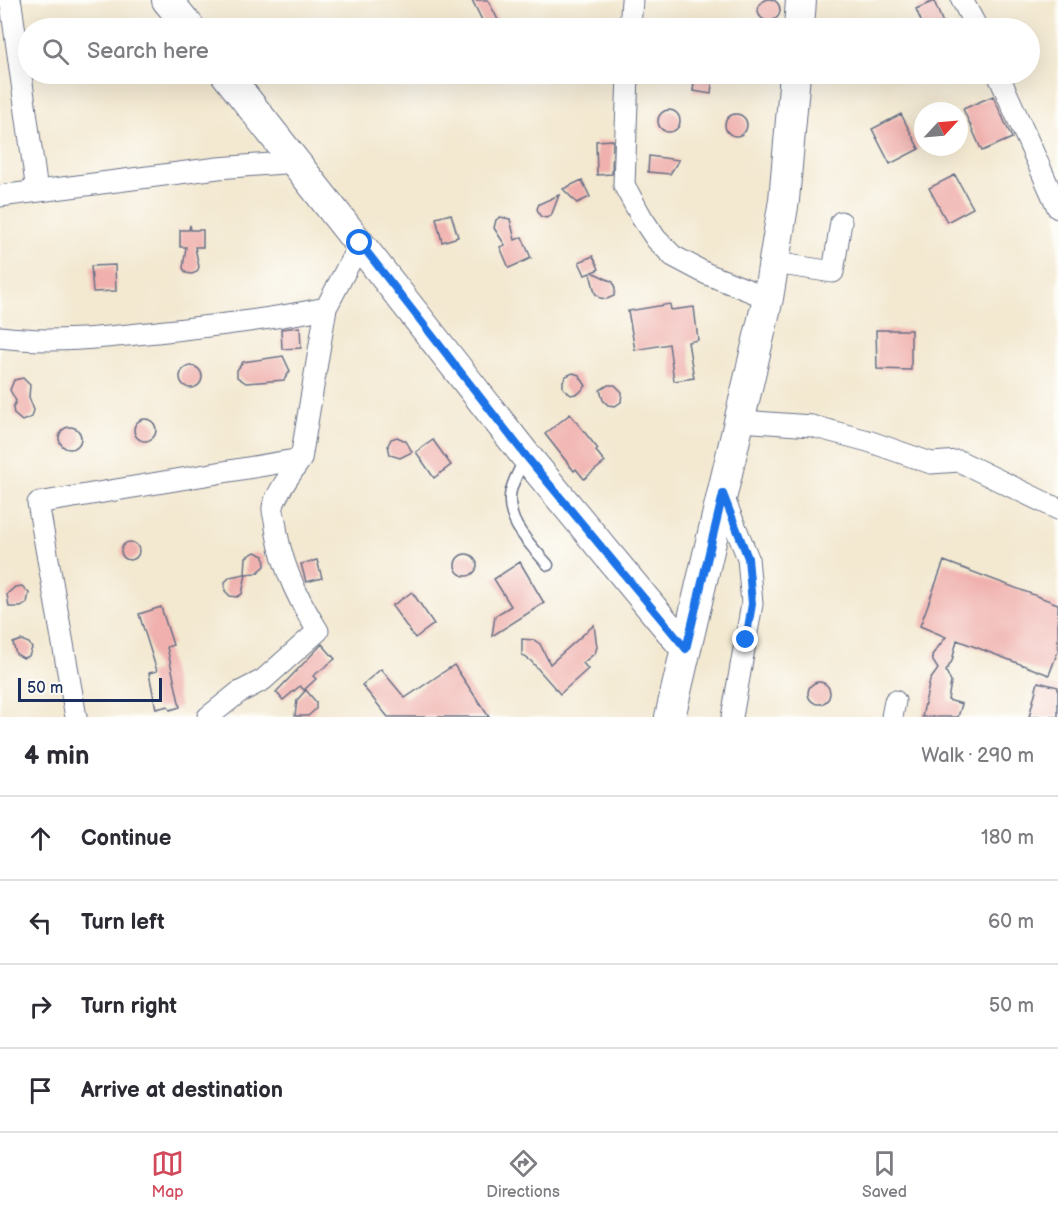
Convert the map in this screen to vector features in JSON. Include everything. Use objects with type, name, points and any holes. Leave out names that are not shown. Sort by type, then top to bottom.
[{"type":"main road","points":[[167,0],[182,18]]},
{"type":"main road","points":[[800,18],[801,0]]},
{"type":"main road","points":[[234,84],[526,456],[686,649]]},
{"type":"main road","points":[[670,717],[741,421],[775,263],[784,200],[794,84]]},
{"type":"street","points":[[8,0],[11,4],[18,54]]},
{"type":"street","points":[[631,18],[632,0]]},
{"type":"street","points":[[962,0],[971,18]]},
{"type":"street","points":[[22,84],[37,191]]},
{"type":"street","points":[[628,84],[624,186],[642,218],[656,239],[674,256],[707,274],[768,298]]},
{"type":"street","points":[[1002,84],[1058,208]]},
{"type":"street","points":[[0,196],[218,168],[297,162]]},
{"type":"street","points":[[775,263],[833,272],[841,222]]},
{"type":"street","points":[[208,717],[238,693],[263,680],[318,631],[286,568],[277,540],[273,506],[301,459],[326,308],[360,243]]},
{"type":"street","points":[[0,337],[31,341],[94,339],[274,319],[326,308]]},
{"type":"street","points":[[741,421],[813,426],[868,441],[931,463],[959,461],[1058,509]]},
{"type":"street","points":[[75,717],[38,503],[301,459]]},
{"type":"street","points":[[723,494],[748,558],[752,604],[732,717]]},
{"type":"lane","points":[[526,456],[511,490],[510,505],[518,531],[548,565]]},
{"type":"building","points":[[472,0],[488,0],[497,18],[481,18]]},
{"type":"building","points":[[765,0],[773,0],[779,6],[779,14],[775,18],[763,18],[759,14],[759,6]]},
{"type":"building","points":[[934,1],[941,18],[920,18],[916,9]]},
{"type":"building","points":[[694,84],[712,84],[711,94],[693,91]]},
{"type":"building","points":[[993,96],[1012,138],[982,151],[968,120],[968,107]]},
{"type":"building","points":[[669,110],[677,113],[680,121],[677,129],[669,132],[661,129],[658,121],[661,113]]},
{"type":"building","points":[[736,114],[746,121],[747,125],[740,135],[736,136],[726,129],[725,125],[732,115]]},
{"type":"building","points":[[901,114],[914,139],[914,152],[890,164],[872,129]]},
{"type":"building","points":[[613,140],[612,174],[597,175],[596,141]]},
{"type":"building","points":[[649,156],[679,160],[670,174],[648,172]]},
{"type":"building","points":[[955,175],[973,208],[947,222],[929,188]]},
{"type":"building","points":[[582,180],[590,197],[577,203],[563,189]]},
{"type":"building","points":[[559,195],[551,216],[546,218],[540,216],[537,209],[539,204]]},
{"type":"building","points":[[451,214],[458,237],[442,242],[436,218]]},
{"type":"building","points":[[500,217],[510,219],[515,240],[522,237],[531,258],[509,268],[500,247],[505,245],[494,228],[496,220]]},
{"type":"building","points":[[190,225],[191,230],[203,230],[203,247],[195,247],[199,267],[197,272],[192,274],[186,273],[183,268],[186,247],[180,247],[180,230],[189,230]]},
{"type":"building","points":[[593,256],[599,269],[592,272],[613,282],[614,296],[607,299],[600,298],[595,293],[590,273],[585,275],[579,262]]},
{"type":"building","points":[[115,265],[116,291],[93,292],[91,266]]},
{"type":"building","points":[[670,304],[671,310],[694,307],[698,340],[688,342],[694,378],[674,381],[669,344],[635,350],[628,311]]},
{"type":"building","points":[[300,327],[301,348],[282,349],[281,329]]},
{"type":"building","points":[[876,330],[911,330],[911,370],[877,369]]},
{"type":"building","points":[[283,356],[290,371],[284,380],[246,383],[237,377],[237,370],[243,362]]},
{"type":"building","points":[[191,366],[201,373],[202,377],[195,387],[191,388],[181,381],[180,377],[187,367]]},
{"type":"building","points":[[573,373],[579,375],[586,386],[579,393],[571,395],[563,388],[563,381],[566,376]]},
{"type":"building","points":[[23,378],[30,385],[29,397],[34,410],[32,417],[22,421],[14,414],[13,408],[16,401],[10,390],[14,380]]},
{"type":"building","points":[[608,385],[615,385],[622,392],[621,402],[615,406],[608,405],[603,400],[600,390]]},
{"type":"building","points":[[570,414],[598,449],[596,451],[605,462],[584,479],[576,469],[574,471],[545,434]]},
{"type":"building","points":[[145,419],[155,426],[156,430],[149,440],[145,441],[135,434],[134,430],[141,420]]},
{"type":"building","points":[[70,427],[80,434],[81,438],[74,448],[70,449],[60,442],[59,438],[66,428]]},
{"type":"building","points":[[397,437],[406,441],[412,452],[400,458],[390,455],[388,445],[391,439]]},
{"type":"building","points":[[433,440],[451,465],[434,478],[416,452]]},
{"type":"building","points":[[130,542],[136,545],[139,551],[136,557],[130,560],[124,557],[121,551],[124,545]]},
{"type":"building","points":[[255,552],[264,556],[265,566],[257,573],[246,574],[242,594],[237,597],[230,596],[225,591],[225,582],[230,577],[245,574],[246,557]]},
{"type":"building","points":[[466,554],[476,561],[477,565],[470,575],[466,576],[456,569],[455,565],[462,555]]},
{"type":"building","points":[[317,560],[322,578],[306,582],[301,564]]},
{"type":"building","points":[[944,561],[1058,604],[1058,651],[1049,675],[957,640],[952,661],[946,671],[951,682],[948,700],[962,704],[958,717],[922,717],[930,680],[938,669],[932,655],[946,637],[920,626]]},
{"type":"building","points":[[520,562],[544,603],[492,636],[495,616],[511,606],[494,579]]},
{"type":"building","points":[[22,586],[29,593],[27,603],[21,607],[9,607],[7,594],[15,587]]},
{"type":"building","points":[[412,592],[434,624],[415,638],[392,606]]},
{"type":"building","points":[[161,607],[173,645],[167,647],[180,707],[170,710],[168,706],[156,709],[149,673],[157,671],[139,614]]},
{"type":"building","points":[[594,625],[597,647],[595,653],[583,663],[588,669],[560,694],[531,661],[522,655],[522,639],[534,640],[540,644],[550,664]]},
{"type":"building","points":[[21,640],[29,643],[32,648],[29,656],[23,658],[16,654],[13,643]]},
{"type":"building","points":[[322,644],[335,659],[313,676],[316,679],[304,690],[300,686],[283,700],[276,692]]},
{"type":"building","points":[[454,665],[489,717],[388,717],[362,685],[381,669],[405,698]]},
{"type":"building","points":[[819,682],[829,689],[830,693],[823,703],[819,704],[809,697],[808,693],[815,683]]},
{"type":"building","points":[[1038,682],[1058,687],[1058,717],[1029,717]]},
{"type":"building","points":[[306,690],[316,702],[316,709],[308,716],[295,716],[297,700]]},
{"type":"route","points":[[360,243],[526,456],[686,649],[723,494],[748,558],[752,604],[746,640]]}]
